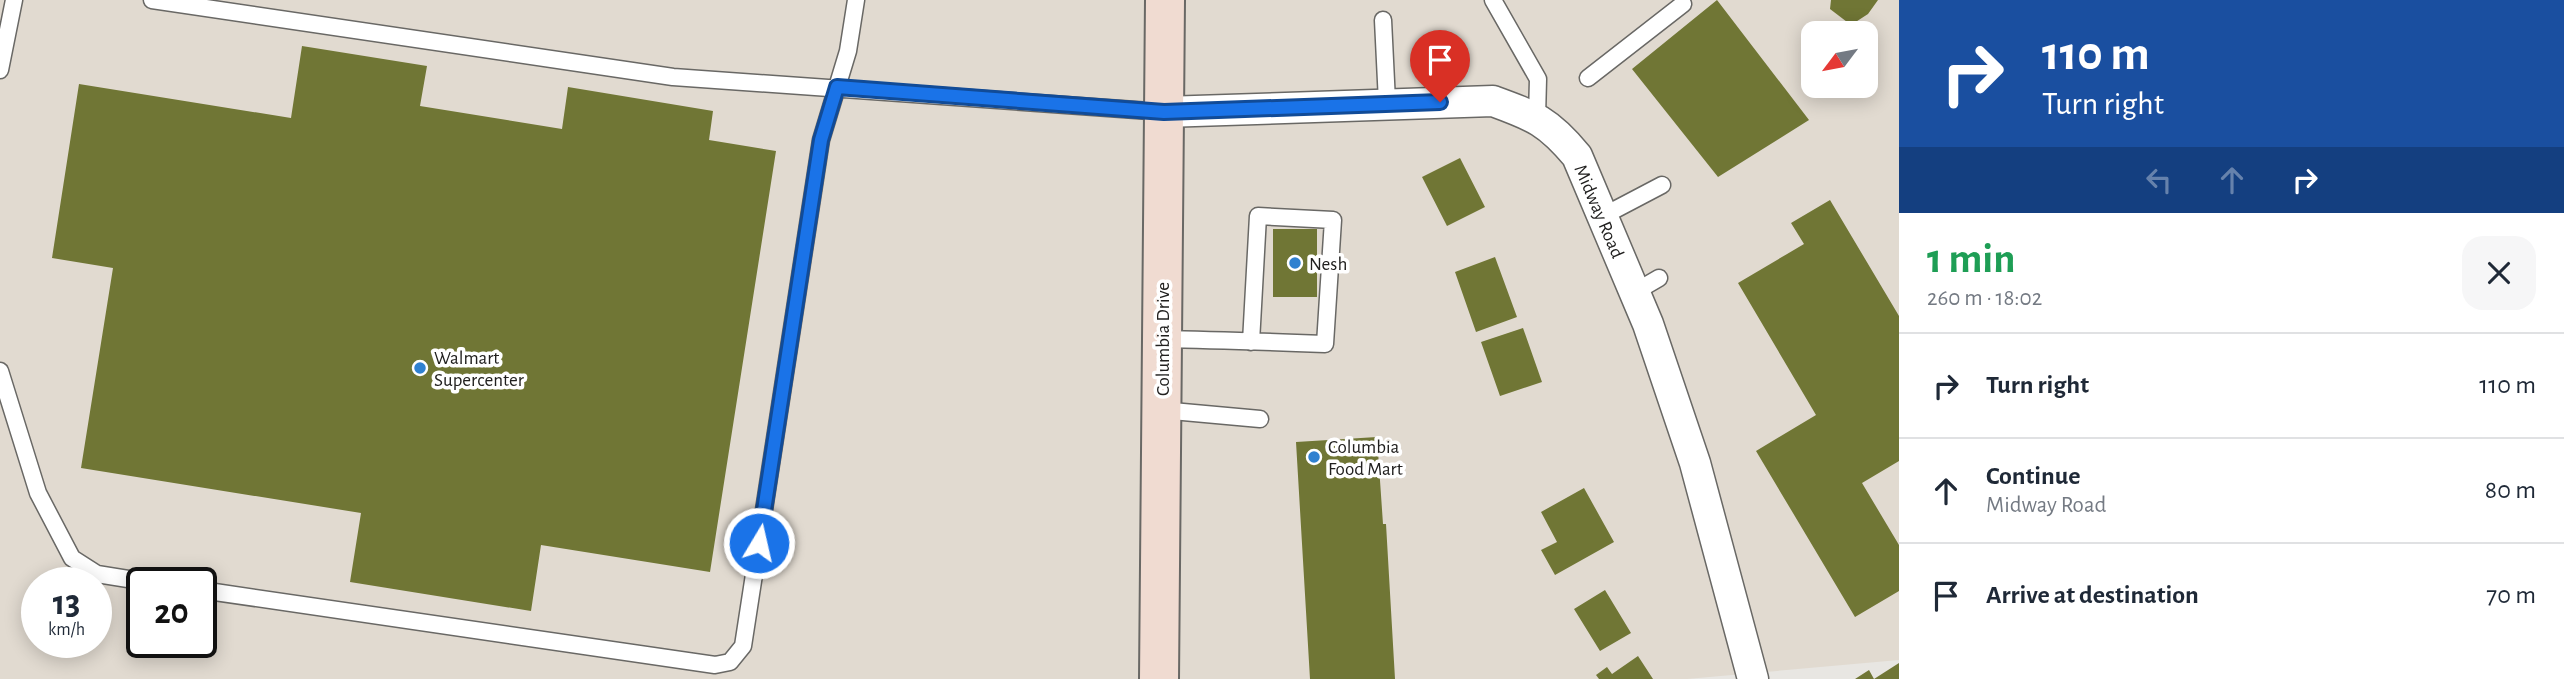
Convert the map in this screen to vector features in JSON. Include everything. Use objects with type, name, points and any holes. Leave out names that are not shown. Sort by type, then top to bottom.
[{"type":"main road","name":"Columbia Drive","points":[[1159,679],[1164,0]]},
{"type":"street","name":"Midway Road","points":[[1164,112],[1387,102],[1493,101],[1537,117],[1558,133],[1577,156],[1603,216],[1647,285],[1753,679]]},
{"type":"lane","points":[[0,70],[14,0]]},
{"type":"lane","points":[[152,0],[673,76],[1164,112]]},
{"type":"lane","points":[[217,592],[715,665],[730,662],[743,646],[821,140],[848,51],[856,0]]},
{"type":"lane","points":[[1493,0],[1538,79],[1537,117]]},
{"type":"lane","points":[[1588,78],[1683,4]]},
{"type":"lane","points":[[1383,20],[1387,102]]},
{"type":"lane","points":[[1603,216],[1662,185]]},
{"type":"lane","points":[[1162,339],[1251,342],[1325,344],[1332,220],[1258,216],[1251,342]]},
{"type":"lane","points":[[0,372],[38,493],[72,558],[97,575],[126,579]]},
{"type":"lane","points":[[1161,410],[1260,419]]},
{"type":"shaded area","points":[[0,0],[1899,0],[1899,660],[1687,679],[0,679]]},
{"type":"building","points":[[1717,0],[1809,120],[1718,177],[1632,69]]},
{"type":"building","points":[[1831,0],[1878,0],[1868,14],[1857,21],[1846,21],[1830,9]]},
{"type":"building","name":"Walmart Supercenter","points":[[302,46],[427,66],[420,106],[562,129],[568,87],[713,111],[709,140],[776,151],[710,572],[541,545],[531,611],[350,582],[361,513],[81,468],[113,268],[52,258],[79,84],[291,118]]},
{"type":"building","points":[[1460,158],[1485,207],[1447,226],[1422,177]]},
{"type":"building","points":[[1830,200],[1899,316],[1899,461],[1862,483],[1899,545],[1899,591],[1855,617],[1756,451],[1816,415],[1738,283],[1804,244],[1791,223]]},
{"type":"building","name":"Nesh","points":[[1273,229],[1317,229],[1317,297],[1273,297]]},
{"type":"building","points":[[1495,257],[1517,317],[1476,332],[1455,272]]},
{"type":"building","points":[[1523,328],[1542,382],[1500,396],[1481,342]]},
{"type":"building","points":[[1377,437],[1383,524],[1386,524],[1395,679],[1310,679],[1296,442]]},
{"type":"building","points":[[1584,488],[1614,542],[1555,575],[1541,550],[1557,542],[1541,512]]},
{"type":"building","points":[[1605,590],[1631,633],[1600,651],[1574,609]]},
{"type":"building","points":[[1638,656],[1653,679],[1599,679],[1596,675],[1607,667],[1612,674]]},
{"type":"building","points":[[1899,663],[1899,679],[1874,679]]},
{"type":"building","points":[[1869,670],[1874,679],[1855,679]]},
{"type":"place","name":"Nesh","points":[[1295,263]]},
{"type":"place","name":"Walmart Supercenter","points":[[420,368]]},
{"type":"place","name":"Columbia Food Mart","points":[[1314,457]]},
{"type":"route","points":[[759,543],[821,140],[837,87],[1164,112],[1440,102]]}]
